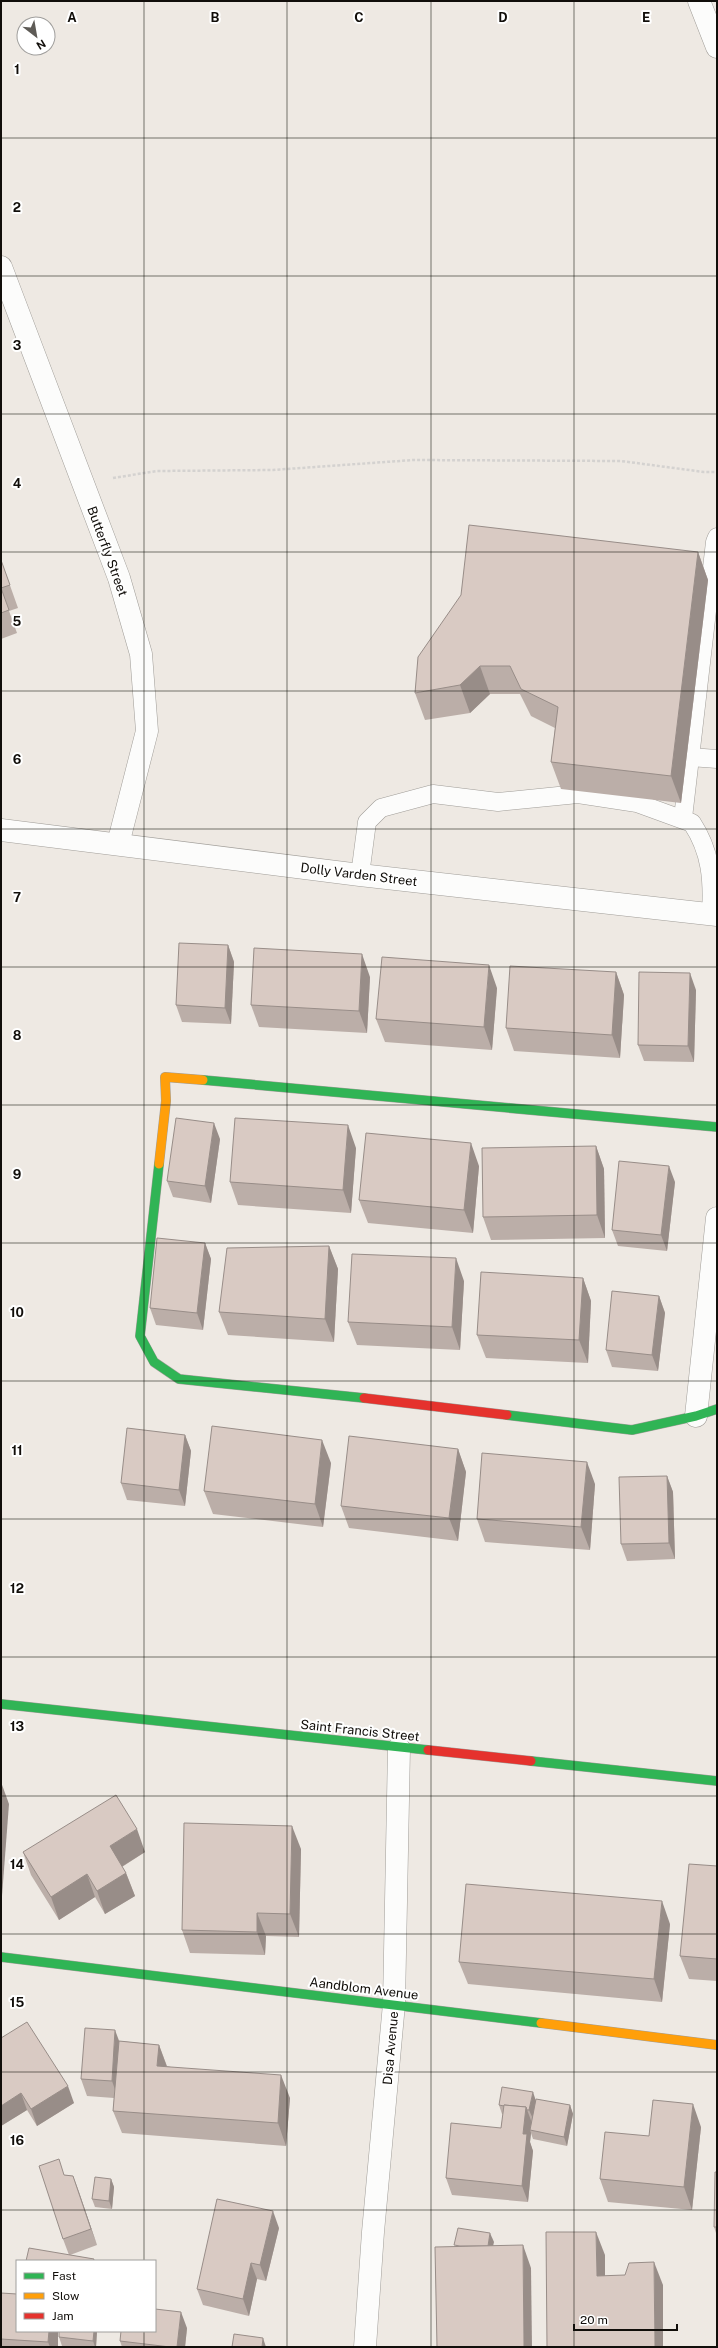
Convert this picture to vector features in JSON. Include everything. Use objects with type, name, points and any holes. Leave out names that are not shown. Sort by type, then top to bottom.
[{"type":"street","points":[[699,1],[717,47]]},
{"type":"street","name":"Butterfly Street","points":[[1,267],[119,578],[141,654],[147,731],[118,844]]},
{"type":"street","name":"Dolly Varden Street","points":[[1,830],[360,875],[714,915]]},
{"type":"street","points":[[717,1127],[572,1112],[165,1077],[165,1109],[140,1336],[144,1349],[155,1367],[179,1379],[454,1408],[632,1430],[696,1416],[717,1409]]},
{"type":"street","points":[[696,1416],[717,1218]]},
{"type":"street","name":"Saint Francis Street","points":[[1,1704],[717,1781]]},
{"type":"street","name":"Disa Avenue","points":[[365,2347],[372,2232],[394,2004],[399,1748]]},
{"type":"street","name":"Aandblom Avenue","points":[[5,1957],[717,2045]]},
{"type":"lane","points":[[683,818],[690,757],[710,654],[717,538]]},
{"type":"lane","points":[[690,757],[717,759]]},
{"type":"lane","points":[[360,875],[367,822],[381,808],[433,794],[498,802],[578,794],[637,803],[683,818],[692,823],[709,856],[713,884],[714,915]]},
{"type":"path","points":[[83,482],[157,471],[274,470],[413,460],[621,461],[704,472],[717,472]]},
{"type":"building","points":[[469,525],[698,552],[671,776],[551,762],[558,707],[521,689],[510,666],[480,666],[460,685],[415,693],[418,657],[461,595]]},
{"type":"building","points":[[1,560],[10,585],[1,588]]},
{"type":"building","points":[[1,588],[9,610],[1,613]]},
{"type":"building","points":[[179,943],[228,945],[225,1008],[176,1005]]},
{"type":"building","points":[[254,948],[362,954],[359,1011],[251,1005]]},
{"type":"building","points":[[382,957],[489,965],[484,1027],[376,1019]]},
{"type":"building","points":[[510,966],[616,972],[612,1035],[506,1028]]},
{"type":"building","points":[[639,972],[690,973],[688,1046],[638,1045]]},
{"type":"building","points":[[176,1118],[214,1123],[205,1186],[167,1181]]},
{"type":"building","points":[[235,1118],[348,1125],[343,1190],[230,1182]]},
{"type":"building","points":[[366,1133],[471,1143],[464,1210],[359,1200]]},
{"type":"building","points":[[596,1146],[597,1215],[483,1217],[482,1148]]},
{"type":"building","points":[[619,1161],[669,1166],[661,1235],[612,1230]]},
{"type":"building","points":[[157,1238],[205,1243],[197,1313],[150,1308]]},
{"type":"building","points":[[329,1246],[325,1319],[219,1312],[227,1248]]},
{"type":"building","points":[[352,1254],[456,1258],[452,1327],[348,1322]]},
{"type":"building","points":[[481,1272],[583,1278],[579,1340],[477,1335]]},
{"type":"building","points":[[612,1291],[659,1296],[652,1355],[606,1350]]},
{"type":"building","points":[[212,1426],[322,1440],[315,1504],[204,1491]]},
{"type":"building","points":[[127,1428],[185,1435],[179,1490],[121,1483]]},
{"type":"building","points":[[349,1436],[458,1449],[449,1518],[341,1506]]},
{"type":"building","points":[[482,1453],[587,1462],[581,1527],[477,1519]]},
{"type":"building","points":[[667,1476],[669,1543],[621,1544],[619,1477]]},
{"type":"building","points":[[116,1795],[137,1829],[110,1846],[126,1873],[97,1891],[87,1874],[51,1897],[23,1852]]},
{"type":"building","points":[[184,1823],[292,1826],[290,1914],[257,1913],[257,1932],[182,1930]]},
{"type":"building","points":[[689,1864],[717,1866],[717,1959],[680,1956]]},
{"type":"building","points":[[466,1884],[662,1901],[654,1979],[459,1962]]},
{"type":"building","points":[[27,2022],[68,2086],[31,2109],[21,2093],[1,2106],[1,2038]]},
{"type":"building","points":[[85,2028],[115,2030],[112,2081],[81,2079]]},
{"type":"building","points":[[119,2041],[159,2045],[157,2066],[281,2075],[278,2123],[113,2111]]},
{"type":"building","points":[[502,2087],[533,2092],[529,2110],[527,2110],[526,2107],[499,2105]]},
{"type":"building","points":[[536,2099],[570,2105],[564,2137],[530,2130]]},
{"type":"building","points":[[653,2100],[693,2104],[684,2187],[600,2179],[605,2132],[649,2136]]},
{"type":"building","points":[[504,2105],[526,2107],[523,2134],[527,2134],[522,2186],[446,2178],[451,2123],[501,2128]]},
{"type":"building","points":[[59,2159],[64,2175],[73,2176],[91,2229],[63,2239],[39,2166]]},
{"type":"building","points":[[715,2172],[717,2172],[717,2227],[714,2227]]},
{"type":"building","points":[[95,2177],[111,2179],[109,2201],[92,2199]]},
{"type":"building","points":[[217,2199],[273,2211],[260,2265],[251,2263],[243,2299],[197,2289]]},
{"type":"building","points":[[458,2228],[490,2233],[488,2246],[454,2245]]},
{"type":"building","points":[[546,2232],[596,2232],[597,2276],[625,2275],[629,2263],[654,2262],[655,2347],[547,2347]]},
{"type":"building","points":[[523,2245],[524,2347],[437,2347],[435,2247]]},
{"type":"building","points":[[29,2248],[94,2259],[94,2260],[26,2260]]},
{"type":"building","points":[[1,2293],[16,2294],[16,2332],[49,2332],[48,2342],[1,2339]]},
{"type":"building","points":[[156,2309],[181,2312],[177,2347],[120,2341],[121,2332],[156,2332]]},
{"type":"building","points":[[59,2332],[94,2332],[93,2341],[59,2337]]},
{"type":"building","points":[[234,2334],[263,2338],[262,2347],[232,2347]]},
{"type":"traffic: fast","points":[[203,1080],[717,1127]]},
{"type":"traffic: fast","points":[[159,1164],[140,1336],[154,1362],[179,1379],[364,1398]]},
{"type":"traffic: fast","points":[[507,1415],[632,1430],[696,1416],[717,1409]]},
{"type":"traffic: fast","points":[[1,1704],[428,1750]]},
{"type":"traffic: fast","points":[[531,1761],[717,1781]]},
{"type":"traffic: fast","points":[[1,1957],[541,2023]]},
{"type":"traffic: slow","points":[[159,1164],[166,1101],[165,1077],[203,1080]]},
{"type":"traffic: slow","points":[[541,2023],[717,2045]]},
{"type":"traffic: jam","points":[[364,1398],[507,1415]]},
{"type":"traffic: jam","points":[[428,1750],[531,1761]]}]
